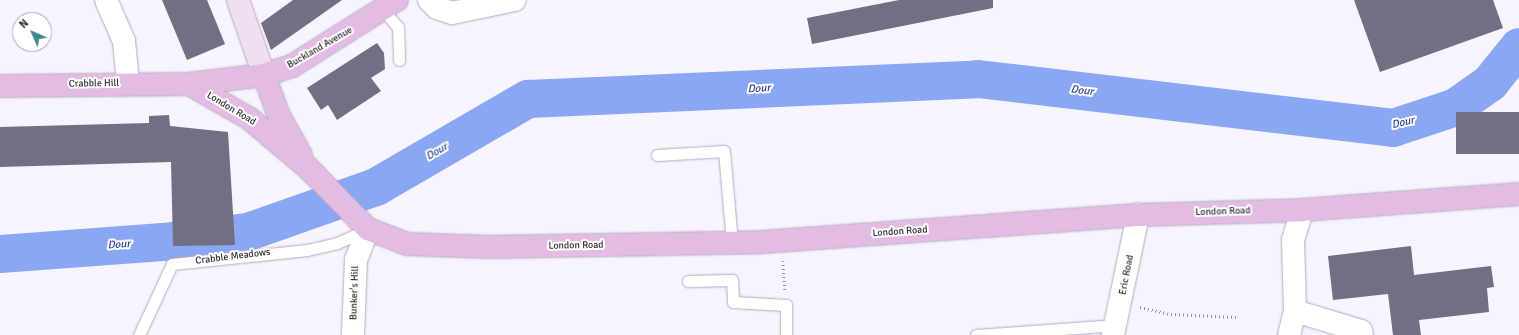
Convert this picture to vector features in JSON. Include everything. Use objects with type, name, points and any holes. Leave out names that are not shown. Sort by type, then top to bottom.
[{"type":"main road","name":"Buckland Avenue","points":[[189,84],[264,75],[292,66],[390,5]]},
{"type":"main road","name":"London Road","points":[[264,75],[279,116],[308,168]]},
{"type":"main road","name":"Crabble Hill","points":[[0,86],[128,83],[189,84]]},
{"type":"main road","name":"London Road","points":[[189,84],[250,119],[308,168],[350,214],[368,229],[407,244],[489,247],[732,243],[1138,215],[1302,210],[1519,194]]},
{"type":"street","points":[[106,0],[124,41],[128,83]]},
{"type":"street","points":[[238,0],[264,75]]},
{"type":"street","points":[[429,0],[437,8],[452,13],[515,0]]},
{"type":"street","points":[[1288,335],[1295,311],[1293,240],[1302,210]]},
{"type":"street","name":"Eric Road","points":[[1114,330],[1121,303],[1138,215]]},
{"type":"street","name":"Bunker's Hill","points":[[353,335],[356,260],[368,229]]},
{"type":"street","points":[[1295,311],[1361,332],[1362,335]]},
{"type":"lane","points":[[390,5],[398,27],[399,60]]},
{"type":"lane","points":[[657,155],[724,151],[732,243]]},
{"type":"lane","name":"Crabble Meadows","points":[[139,335],[172,264],[307,250],[337,243],[368,229]]},
{"type":"lane","points":[[688,281],[732,280],[733,302],[786,305],[786,335]]},
{"type":"lane","points":[[976,335],[1114,330]]},
{"type":"path","points":[[782,240],[786,305]]},
{"type":"path","points":[[1121,303],[1170,314],[1236,317]]},
{"type":"building","points":[[162,0],[207,0],[225,44],[187,60]]},
{"type":"building","points":[[293,0],[342,0],[271,50],[261,23]]},
{"type":"building","points":[[899,0],[993,0],[993,8],[812,44],[807,18]]},
{"type":"building","points":[[1354,0],[1493,0],[1503,28],[1380,72]]},
{"type":"building","points":[[377,43],[384,53],[385,69],[371,78],[381,91],[337,120],[328,105],[321,110],[307,88]]},
{"type":"building","points":[[1456,112],[1519,112],[1519,154],[1456,154]]},
{"type":"building","points":[[169,115],[170,126],[228,132],[235,245],[173,246],[171,162],[0,167],[0,127],[149,123],[149,116]]},
{"type":"building","points":[[1411,246],[1414,275],[1491,266],[1494,287],[1487,288],[1489,312],[1419,320],[1421,335],[1393,335],[1388,294],[1333,300],[1328,256]]},
{"type":"waterway","name":"Dour","points":[[0,254],[163,242],[248,232],[376,187],[528,99],[978,79],[1393,128],[1456,107],[1490,83],[1519,47]]}]
